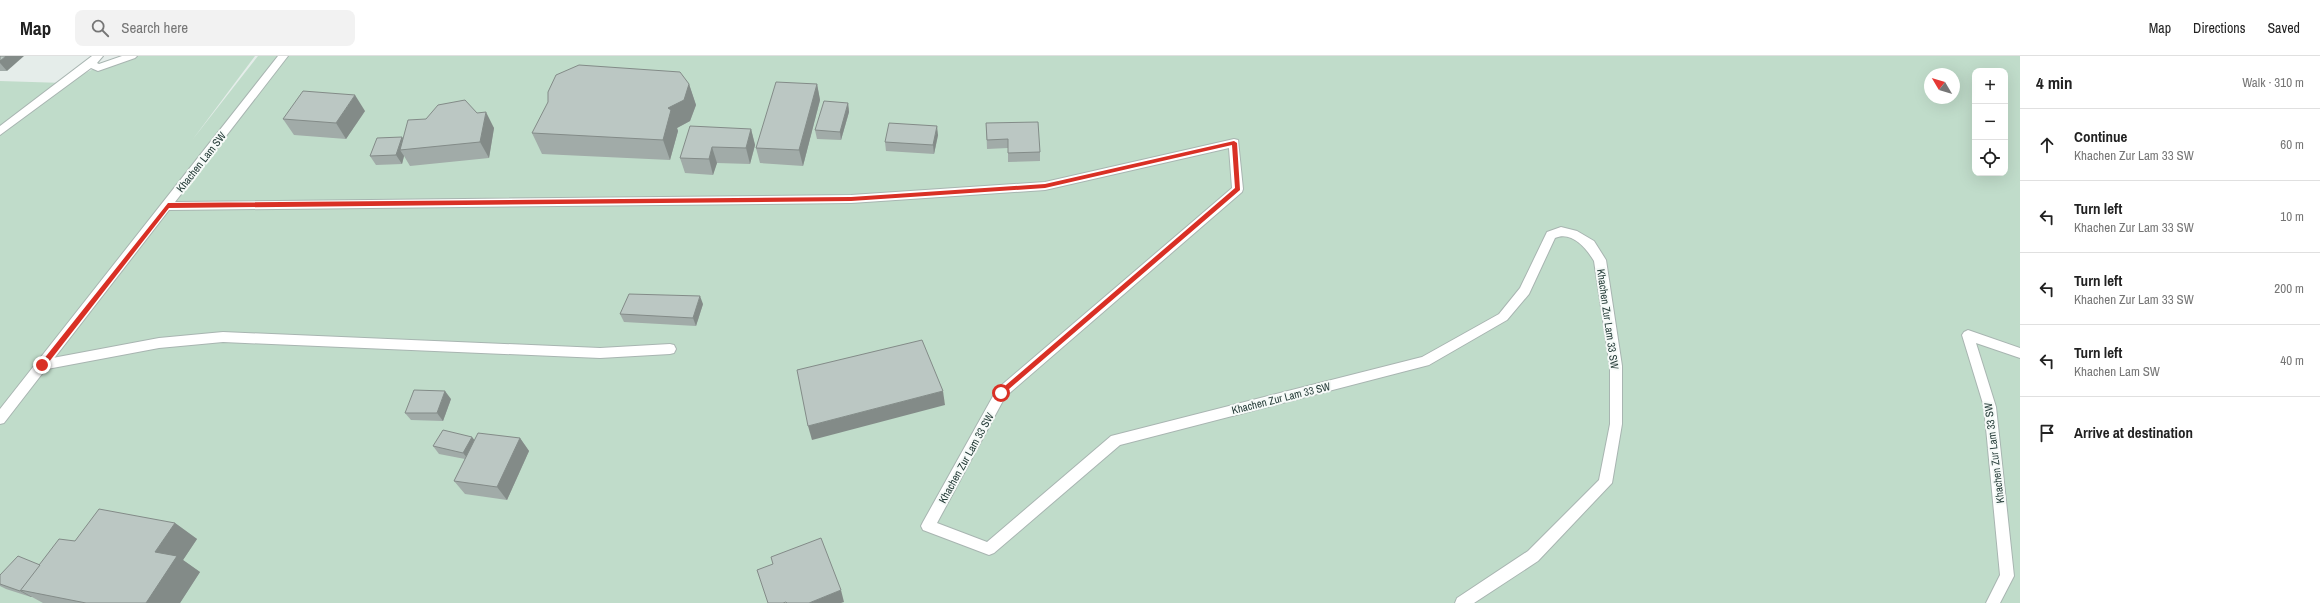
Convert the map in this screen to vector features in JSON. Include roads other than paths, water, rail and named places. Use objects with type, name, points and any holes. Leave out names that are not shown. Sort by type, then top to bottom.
[{"type":"street","points":[[0,131],[90,64],[98,56]]},
{"type":"street","points":[[90,64],[98,68],[132,56]]},
{"type":"street","name":"Khachen Lam SW","points":[[0,419],[168,206],[283,56]]},
{"type":"street","name":"Khachen Zur Lam 33 SW","points":[[168,206],[851,199],[1045,186],[1234,143],[1238,189],[1001,393],[928,526],[989,549],[1116,440],[1425,361],[1503,317],[1525,291],[1551,235],[1561,231],[1573,234],[1590,244],[1600,260],[1616,366],[1616,424],[1605,483],[1533,556],[1462,603]]},
{"type":"street","name":"Khachen Zur Lam 33 SW","points":[[1993,603],[2007,576],[1990,407],[1968,335],[2020,353]]},
{"type":"street","points":[[42,365],[159,343],[223,337],[600,353],[670,349]]}]
